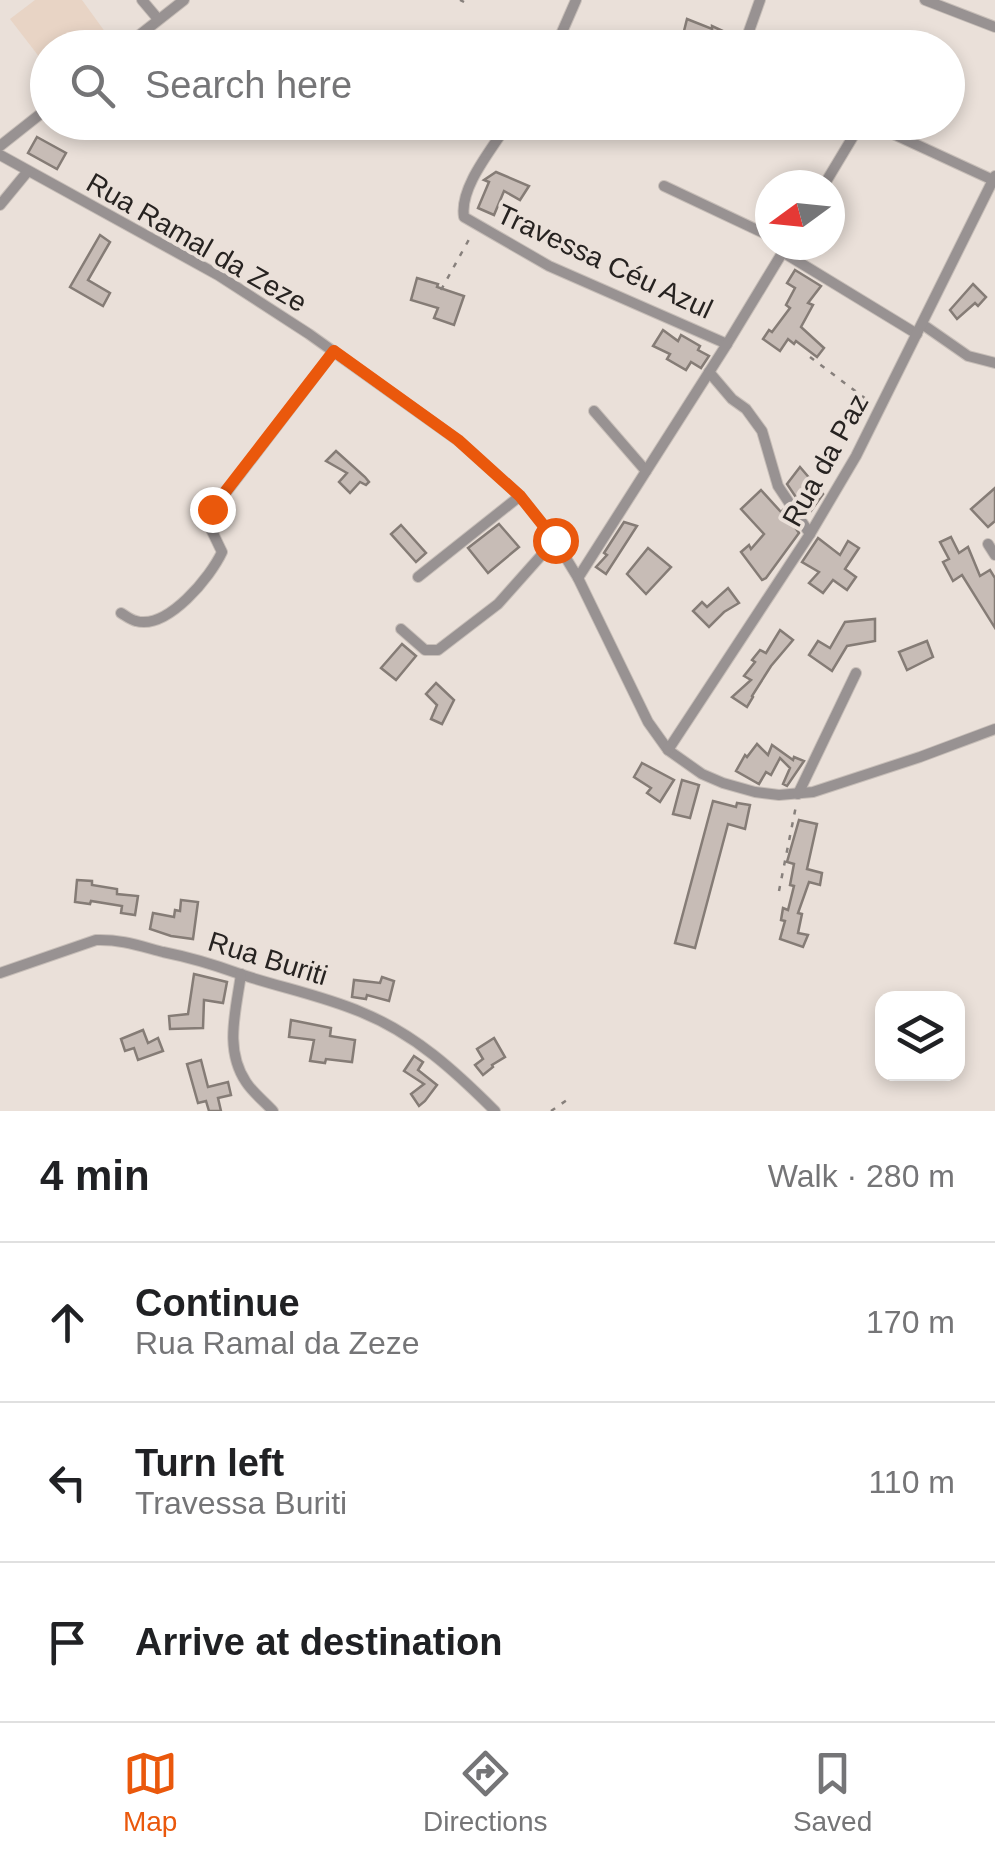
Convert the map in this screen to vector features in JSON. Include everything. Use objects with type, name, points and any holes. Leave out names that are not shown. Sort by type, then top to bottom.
[{"type":"street","points":[[142,0],[158,20]]},
{"type":"street","points":[[145,30],[184,0]]},
{"type":"street","points":[[563,30],[576,0]]},
{"type":"street","points":[[750,30],[760,0]]},
{"type":"street","points":[[925,0],[995,27]]},
{"type":"street","points":[[0,146],[30,122]]},
{"type":"street","name":"Travessa Céu Azul","points":[[498,140],[468,188],[463,200],[464,217],[549,266],[728,344]]},
{"type":"street","points":[[833,170],[851,140]]},
{"type":"street","points":[[906,140],[994,178]]},
{"type":"street","name":"Rua Ramal da Zeze","points":[[0,155],[218,275],[334,351],[458,440],[520,496],[555,540],[578,578],[648,722],[668,750],[688,766],[723,783],[770,794],[798,794],[861,778],[995,729]]},
{"type":"street","points":[[0,205],[28,171]]},
{"type":"street","name":"Rua da Paz","points":[[668,750],[810,534],[856,456],[994,178]]},
{"type":"street","points":[[664,186],[755,229]]},
{"type":"street","points":[[578,578],[779,260]]},
{"type":"street","points":[[804,260],[968,356],[995,363]]},
{"type":"street","points":[[122,613],[137,622],[152,620],[188,600],[222,552],[208,516],[334,351]]},
{"type":"street","points":[[709,372],[762,431],[778,486],[810,534]]},
{"type":"street","points":[[594,412],[646,471]]},
{"type":"street","points":[[418,576],[520,496]]},
{"type":"street","points":[[401,629],[426,650],[438,650],[498,604],[555,540]]},
{"type":"street","points":[[988,544],[995,555]]},
{"type":"street","points":[[798,794],[856,673]]},
{"type":"street","name":"Rua Buriti","points":[[0,973],[96,940],[112,939],[187,956],[335,1002],[390,1026],[429,1050],[496,1111]]},
{"type":"street","points":[[242,974],[233,1052],[244,1080],[272,1111]]},
{"type":"path","points":[[441,290],[476,226]]},
{"type":"path","points":[[810,358],[879,409]]},
{"type":"path","points":[[779,890],[798,794]]},
{"type":"path","points":[[551,1111],[567,1100]]},
{"type":"shaded area","points":[[35,0],[82,0],[104,30],[30,30],[30,45],[10,19]]},
{"type":"building","points":[[687,19],[721,30],[684,30]]},
{"type":"building","points":[[35,140],[42,140],[66,153],[57,169],[28,153]]},
{"type":"building","points":[[496,172],[529,186],[520,200],[504,191],[494,215],[478,208],[489,182],[484,180]]},
{"type":"building","points":[[100,235],[110,242],[88,280],[110,293],[103,306],[70,287]]},
{"type":"building","points":[[795,270],[821,286],[808,303],[813,305],[801,327],[824,348],[817,357],[796,341],[794,344],[788,339],[780,351],[763,339],[790,308],[786,305],[795,288],[787,283]]},
{"type":"building","points":[[417,278],[464,296],[454,325],[434,318],[438,308],[411,300]]},
{"type":"building","points":[[973,284],[986,297],[957,319],[950,310]]},
{"type":"building","points":[[663,330],[678,341],[681,335],[700,346],[698,350],[709,356],[701,368],[691,362],[686,370],[667,359],[670,354],[653,346]]},
{"type":"building","points":[[336,451],[365,477],[369,482],[366,485],[360,482],[350,493],[339,482],[347,473],[326,461]]},
{"type":"building","points":[[800,467],[823,494],[808,515],[787,484]]},
{"type":"building","points":[[995,488],[995,521],[988,527],[971,509]]},
{"type":"building","points":[[761,490],[783,510],[799,533],[762,580],[741,552],[749,545],[751,549],[764,534],[741,509]]},
{"type":"building","points":[[624,522],[637,526],[606,574],[596,567]]},
{"type":"building","points":[[499,524],[519,547],[488,573],[468,548]]},
{"type":"building","points":[[401,525],[426,553],[416,562],[391,534]]},
{"type":"building","points":[[951,537],[959,553],[968,547],[980,576],[990,570],[995,578],[995,628],[962,575],[953,581],[943,562],[949,559],[940,542]]},
{"type":"building","points":[[818,538],[840,555],[848,541],[859,548],[845,569],[856,577],[847,590],[833,580],[823,593],[809,583],[819,572],[802,562]]},
{"type":"building","points":[[648,548],[671,567],[646,594],[627,574]]},
{"type":"building","points":[[728,588],[739,603],[709,627],[693,611],[702,602],[707,607]]},
{"type":"building","points":[[875,619],[875,641],[847,646],[832,671],[809,655],[818,641],[830,648],[845,622]]},
{"type":"building","points":[[780,630],[793,640],[771,666],[747,707],[732,697],[751,680],[744,676],[755,662],[752,660],[760,650],[766,653]]},
{"type":"building","points":[[927,641],[933,657],[907,670],[899,652]]},
{"type":"building","points":[[402,644],[416,656],[396,680],[381,668]]},
{"type":"building","points":[[436,683],[454,700],[442,724],[431,719],[437,705],[426,694]]},
{"type":"building","points":[[757,744],[768,755],[772,745],[793,760],[794,757],[804,761],[787,786],[783,784],[790,768],[780,758],[771,775],[766,772],[759,784],[736,771]]},
{"type":"building","points":[[642,763],[674,780],[660,802],[647,793],[651,788],[634,777]]},
{"type":"building","points":[[682,780],[699,785],[690,818],[673,814]]},
{"type":"building","points":[[713,801],[736,807],[737,803],[750,805],[745,829],[728,824],[695,948],[675,943]]},
{"type":"building","points":[[799,820],[817,824],[807,869],[822,873],[820,885],[809,882],[798,913],[802,914],[798,933],[808,935],[803,947],[780,939],[785,921],[781,920],[783,908],[788,910],[794,886],[790,885],[794,864],[787,862]]},
{"type":"building","points":[[77,880],[117,889],[117,894],[138,896],[135,915],[121,913],[122,906],[75,902]]},
{"type":"building","points":[[181,900],[198,902],[193,939],[150,929],[153,913],[174,917],[175,910],[180,911]]},
{"type":"building","points":[[194,974],[227,982],[223,1003],[204,1000],[203,1028],[170,1029],[169,1016],[188,1014]]},
{"type":"building","points":[[382,977],[394,981],[389,1001],[367,995],[366,999],[352,997],[354,980],[380,983]]},
{"type":"building","points":[[291,1020],[331,1028],[330,1036],[355,1040],[352,1062],[310,1061],[314,1040],[289,1037]]},
{"type":"building","points":[[143,1030],[148,1043],[158,1038],[163,1051],[138,1060],[134,1048],[125,1051],[121,1039]]},
{"type":"building","points":[[494,1038],[505,1057],[483,1075],[475,1065],[483,1059],[477,1049]]},
{"type":"building","points":[[414,1056],[423,1062],[418,1070],[437,1085],[419,1106],[411,1094],[424,1084],[404,1071]]},
{"type":"building","points":[[201,1060],[208,1087],[228,1082],[231,1095],[218,1098],[221,1111],[209,1111],[206,1101],[198,1103],[187,1064]]},
{"type":"route","points":[[212,509],[334,351],[458,440],[520,496],[555,540]]}]
